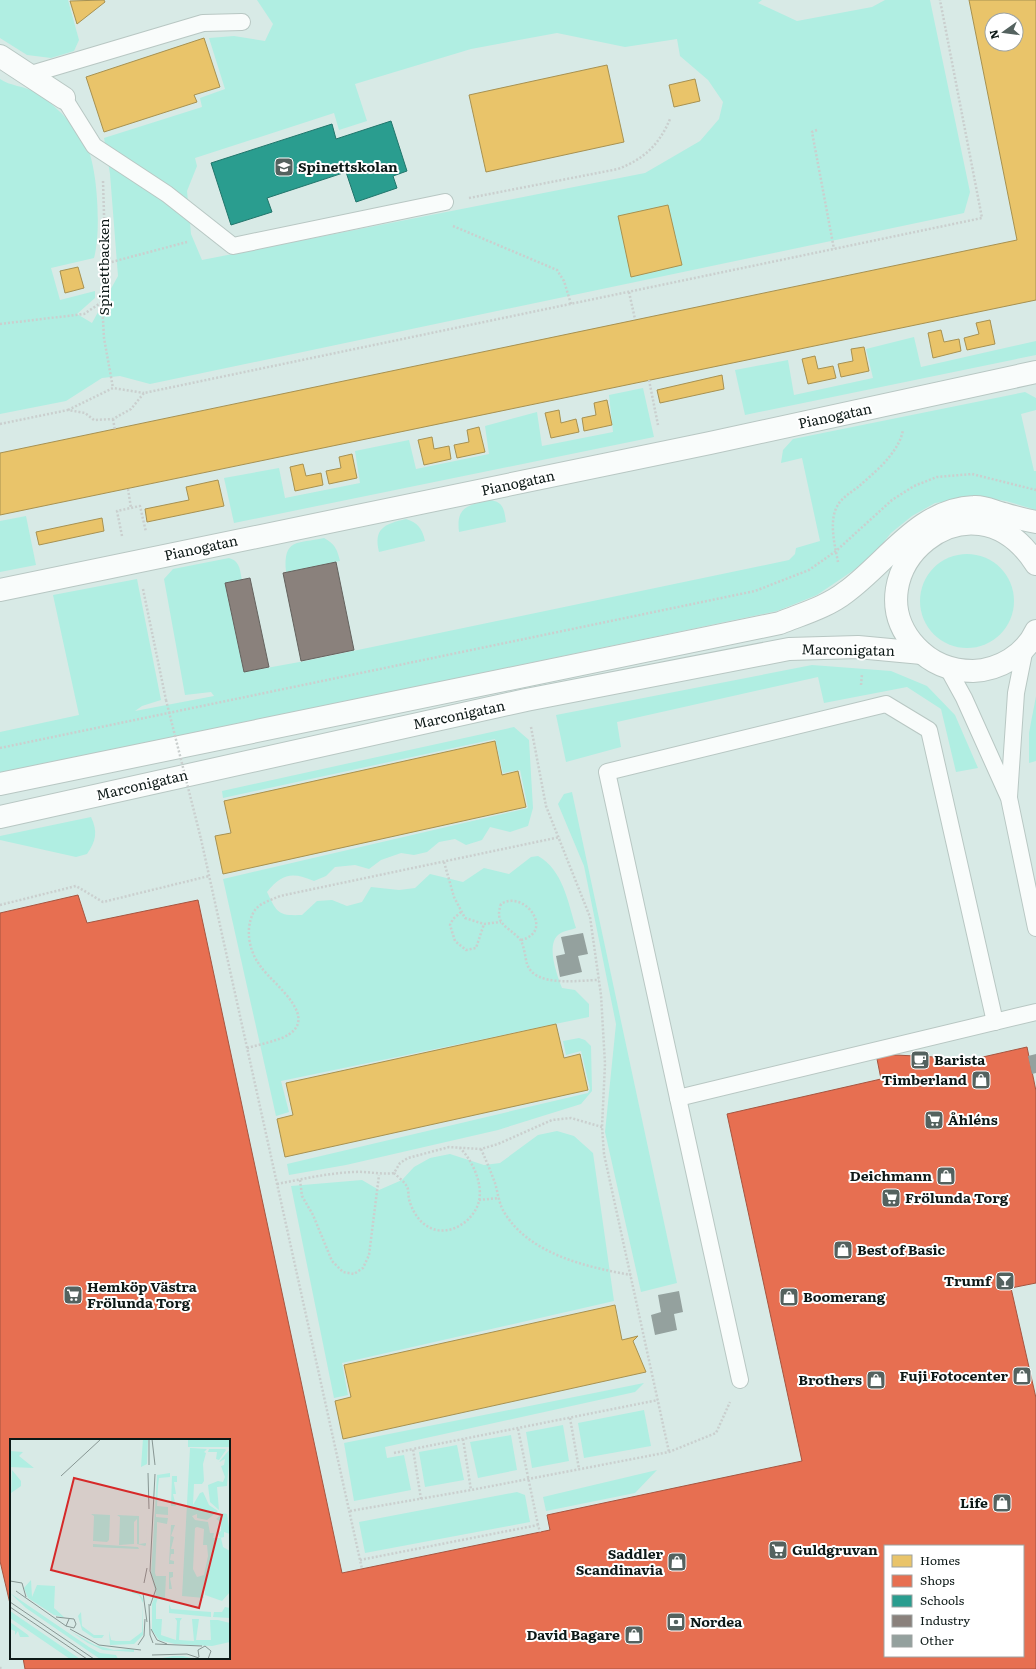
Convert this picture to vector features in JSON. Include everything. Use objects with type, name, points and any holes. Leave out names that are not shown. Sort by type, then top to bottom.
[{"type":"street","points":[[0,56],[64,98]]},
{"type":"street","name":"Pianogatan","points":[[0,590],[681,449],[1036,372]]},
{"type":"street","name":"Marconigatan","points":[[0,784],[780,623],[814,610],[844,594],[868,575],[927,521],[950,510],[976,507],[1036,522]]},
{"type":"street","points":[[1033,637],[1012,659],[997,667],[980,671],[963,671],[947,667],[930,659],[913,643],[900,620],[897,593],[904,567],[919,546],[935,534],[954,526],[967,524],[993,528],[1036,543]]},
{"type":"street","points":[[993,528],[1007,534],[1019,542],[1036,564]]},
{"type":"street","name":"Marconigatan","points":[[882,562],[919,546]]},
{"type":"street","name":"Marconigatan","points":[[0,817],[526,700],[789,649],[858,647],[922,653]]},
{"type":"lane","points":[[28,75],[204,23],[242,22]]},
{"type":"lane","points":[[64,98],[94,146],[167,194],[233,246],[445,202]]},
{"type":"lane","points":[[1009,798],[1016,693],[1033,637]]},
{"type":"lane","points":[[947,667],[964,698],[1009,798],[1036,928]]},
{"type":"lane","points":[[740,1380],[606,772],[886,704],[928,730],[995,1022]]},
{"type":"lane","points":[[678,1098],[1036,1012]]},
{"type":"path","points":[[0,424],[68,410],[113,388],[144,393],[982,218],[940,0]]},
{"type":"path","points":[[445,202],[618,169],[636,162],[649,151],[664,134],[670,119]]},
{"type":"path","points":[[818,130],[812,132],[834,249]]},
{"type":"path","name":"Spinettbacken","points":[[94,146],[104,187],[104,264],[102,302],[104,338],[113,388]]},
{"type":"path","points":[[412,209],[557,270],[564,281],[571,304]]},
{"type":"path","points":[[104,264],[217,234]]},
{"type":"path","points":[[629,292],[635,319]]},
{"type":"path","points":[[0,324],[84,314],[102,302]]},
{"type":"path","points":[[649,380],[660,433],[677,429],[681,449]]},
{"type":"path","points":[[68,410],[85,413],[94,420],[113,419],[131,409],[144,393]]},
{"type":"path","points":[[113,419],[116,430]]},
{"type":"path","points":[[0,748],[755,590],[809,570],[859,532],[892,500],[914,486],[937,477],[972,474],[1036,490]]},
{"type":"path","points":[[128,489],[131,508]]},
{"type":"path","points":[[122,538],[117,511],[140,506],[146,532],[140,534]]},
{"type":"path","points":[[138,561],[166,700],[201,839],[362,1569]]},
{"type":"path","points":[[529,721],[546,806],[560,837],[590,917],[599,980],[605,1064],[602,1128],[604,1154],[669,1452]]},
{"type":"path","points":[[247,1048],[284,1037],[296,1027],[299,1019],[296,1008],[290,999],[261,968],[250,949],[249,932],[251,915],[260,904],[280,896],[560,837]]},
{"type":"path","points":[[444,862],[454,897],[465,918],[484,924],[501,922]]},
{"type":"path","points":[[0,905],[76,886],[103,902],[209,876]]},
{"type":"path","points":[[521,940],[534,933],[537,925],[534,914],[521,903],[509,901],[501,904],[498,914],[501,922],[521,940],[528,967],[535,976],[547,980],[599,980]]},
{"type":"path","points":[[461,912],[453,919],[450,925],[455,941],[466,950],[476,948],[484,924]]},
{"type":"path","points":[[394,1173],[400,1163],[408,1158],[449,1147],[481,1149],[498,1144],[552,1120],[571,1118],[602,1128]]},
{"type":"path","points":[[394,1173],[407,1187],[409,1199],[415,1214],[427,1226],[445,1230],[462,1225],[474,1212],[479,1200],[478,1185],[474,1168],[468,1156],[460,1148]]},
{"type":"path","points":[[481,1149],[495,1182],[498,1198],[503,1211],[517,1231],[542,1248],[577,1262],[631,1275]]},
{"type":"path","points":[[277,1184],[357,1172],[379,1175],[394,1173]]},
{"type":"path","points":[[300,1180],[302,1196],[313,1215],[332,1261],[343,1272],[354,1274],[363,1268],[369,1255],[379,1175]]},
{"type":"path","points":[[479,1200],[498,1198]]},
{"type":"path","points":[[350,1511],[471,1490],[669,1452],[716,1433],[740,1380]]},
{"type":"path","points":[[394,1453],[658,1400]]},
{"type":"path","points":[[570,1418],[580,1469]]},
{"type":"path","points":[[518,1429],[540,1532]]},
{"type":"path","points":[[463,1439],[471,1490]]},
{"type":"path","points":[[412,1449],[421,1499]]},
{"type":"path","points":[[360,1560],[538,1525]]},
{"type":"green space","points":[[0,0],[68,0],[79,40],[74,51],[51,58],[27,55],[0,38]]},
{"type":"green space","points":[[257,0],[762,0],[758,3],[797,21],[872,7],[885,0],[930,0],[970,192],[964,213],[150,384],[120,376],[102,378],[66,401],[0,414],[0,79],[26,88],[42,96],[73,125],[88,149],[94,173],[98,219],[94,258],[51,268],[60,300],[95,291],[95,298],[77,314],[92,323],[118,276],[110,174],[104,138],[202,107],[200,98],[225,89],[209,38],[234,36],[265,41],[273,24]],"holes":[[[557,33],[625,47],[677,39],[680,56],[708,80],[723,102],[719,119],[700,141],[645,173],[202,260],[191,234],[187,191],[197,166],[195,158],[334,113],[339,130],[367,121],[355,84],[471,49]]]},
{"type":"green space","points":[[914,337],[921,367],[1036,341],[1036,355],[745,415],[735,370],[788,360],[794,395],[873,378],[866,349]]},
{"type":"green space","points":[[643,388],[654,437],[234,523],[224,478],[279,468],[285,498],[360,483],[355,451],[409,440],[416,469],[489,454],[485,426],[537,412],[542,446],[613,432],[609,395]]},
{"type":"green space","points":[[1025,392],[1036,398],[1036,410],[1021,414],[1034,471],[1036,471],[1036,510],[1006,501],[978,497],[935,503],[912,516],[891,533],[874,554],[854,570],[817,595],[777,611],[0,774],[0,732],[79,715],[53,595],[137,579],[161,700],[142,706],[135,711],[214,696],[211,692],[185,695],[164,579],[173,569],[229,558],[235,561],[240,569],[242,580],[225,584],[244,672],[305,661],[789,560],[795,554],[796,548],[820,541],[802,458],[781,463],[783,450],[793,439]]},
{"type":"green space","points":[[488,500],[497,502],[502,506],[506,522],[459,532],[459,517],[461,512],[469,506]]},
{"type":"green space","points":[[26,516],[36,565],[0,572],[0,521]]},
{"type":"green space","points":[[406,519],[414,522],[419,527],[425,541],[379,552],[378,537],[382,528]]},
{"type":"green space","points":[[324,538],[331,542],[335,547],[340,561],[286,572],[287,553],[294,544]]},
{"type":"green space","points":[[967,554],[985,558],[1000,568],[1010,583],[1014,601],[1010,619],[1000,634],[985,644],[967,648],[949,644],[934,634],[924,619],[920,601],[924,583],[934,568],[949,558]]},
{"type":"green space","points":[[812,665],[891,671],[927,686],[955,715],[978,768],[956,772],[941,709],[907,687],[824,703],[818,677],[617,722],[621,747],[566,762],[556,715]]},
{"type":"green space","points":[[1036,696],[1036,761],[1029,763],[1029,733]]},
{"type":"green space","points":[[514,727],[529,740],[533,808],[528,826],[510,832],[490,827],[482,840],[466,845],[455,839],[439,842],[427,852],[414,855],[401,853],[381,860],[369,869],[355,865],[335,867],[326,876],[314,881],[300,876],[288,876],[278,881],[267,892],[273,905],[279,912],[288,915],[302,915],[317,901],[332,900],[347,906],[362,902],[371,887],[399,890],[415,888],[430,874],[463,882],[484,868],[509,874],[531,857],[538,856],[546,862],[559,878],[567,897],[576,928],[558,935],[555,940],[553,953],[558,976],[562,988],[575,990],[589,1004],[589,1017],[281,1081],[289,1112],[276,1116],[223,879],[528,808],[520,770],[503,773],[495,739],[223,798],[222,791]]},
{"type":"green space","points":[[572,792],[677,1283],[641,1292],[605,1132],[616,1024],[584,866],[558,804],[564,794]]},
{"type":"green space","points":[[91,817],[95,827],[94,841],[87,854],[76,857],[0,840],[0,836]]},
{"type":"green space","points":[[579,1038],[585,1040],[591,1046],[592,1091],[581,1104],[498,1130],[346,1165],[289,1175],[287,1164],[588,1093],[590,1089],[581,1051],[566,1055],[563,1041]]},
{"type":"green space","points":[[557,1131],[574,1136],[593,1153],[614,1301],[342,1363],[348,1395],[334,1398],[291,1186],[362,1180],[379,1190],[402,1180],[414,1167],[430,1158],[450,1154],[484,1165],[500,1163],[538,1135]]},
{"type":"green space","points":[[644,1383],[635,1392],[385,1447],[387,1458],[404,1455],[411,1490],[354,1501],[344,1443]]},
{"type":"green space","points":[[644,1410],[651,1446],[584,1458],[578,1423]]},
{"type":"green space","points":[[563,1425],[569,1461],[532,1468],[526,1432]]},
{"type":"green space","points":[[511,1435],[517,1470],[478,1478],[470,1442]]},
{"type":"green space","points":[[457,1445],[464,1480],[425,1487],[419,1452]]},
{"type":"green space","points":[[657,1470],[635,1493],[546,1511],[543,1497]]},
{"type":"green space","points":[[517,1492],[525,1495],[530,1522],[365,1553],[359,1522]]},
{"type":"building: Homes","points":[[104,0],[105,2],[77,24],[70,1]]},
{"type":"building: Homes","points":[[969,0],[1036,0],[1036,300],[0,515],[0,453],[1017,240]]},
{"type":"building: Homes","points":[[204,38],[220,87],[194,95],[197,102],[104,132],[86,77]]},
{"type":"building: Homes","points":[[607,65],[624,142],[486,172],[469,95]]},
{"type":"building: Homes","points":[[695,79],[700,101],[674,107],[669,85]]},
{"type":"building: Homes","points":[[668,205],[682,265],[631,277],[618,216]]},
{"type":"building: Homes","points":[[78,267],[84,288],[65,293],[60,271]]},
{"type":"building: Homes","points":[[990,320],[995,344],[967,350],[964,338],[979,334],[976,323]]},
{"type":"building: Homes","points":[[941,330],[944,342],[959,339],[961,351],[933,358],[928,333]]},
{"type":"building: Homes","points":[[864,347],[869,371],[841,377],[838,364],[853,361],[851,349]]},
{"type":"building: Homes","points":[[815,356],[818,369],[833,366],[836,378],[808,384],[802,359]]},
{"type":"building: Homes","points":[[722,375],[724,389],[660,403],[657,390]]},
{"type":"building: Homes","points":[[607,400],[612,425],[584,431],[582,418],[596,415],[594,403]]},
{"type":"building: Homes","points":[[559,410],[561,423],[576,419],[579,432],[551,438],[545,413]]},
{"type":"building: Homes","points":[[479,427],[485,452],[457,458],[454,445],[469,442],[467,430]]},
{"type":"building: Homes","points":[[432,437],[434,449],[449,446],[451,459],[424,465],[418,440]]},
{"type":"building: Homes","points":[[352,454],[357,478],[329,484],[326,471],[341,468],[339,457]]},
{"type":"building: Homes","points":[[303,464],[306,476],[321,473],[323,485],[295,491],[290,467]]},
{"type":"building: Homes","points":[[218,480],[224,506],[147,522],[145,509],[189,500],[186,487]]},
{"type":"building: Homes","points":[[102,518],[104,531],[39,545],[36,532]]},
{"type":"building: Homes","points":[[495,741],[502,775],[518,771],[526,807],[223,874],[215,836],[231,833],[224,801]]},
{"type":"building: Homes","points":[[556,1024],[564,1058],[580,1054],[588,1090],[285,1157],[277,1119],[293,1115],[286,1083]]},
{"type":"building: Homes","points":[[615,1305],[622,1340],[638,1336],[633,1341],[646,1372],[343,1439],[335,1401],[351,1397],[344,1365]]},
{"type":"building: Shops","name":"Frölunda Torg","points":[[78,895],[87,923],[198,900],[342,1573],[550,1530],[547,1515],[802,1461],[727,1114],[881,1079],[876,1054],[974,1059],[1027,1047],[1036,1091],[1036,1283],[1011,1288],[1036,1398],[1036,1669],[25,1669],[23,1659],[230,1659],[230,1439],[10,1439],[10,1604],[0,1561],[0,913]]},
{"type":"building: Schools","points":[[391,121],[407,171],[393,176],[397,188],[356,202],[346,172],[267,198],[272,212],[231,225],[211,163],[332,124],[336,139]]},
{"type":"building: Industry","points":[[336,562],[354,650],[301,661],[283,573]]},
{"type":"building: Industry","points":[[250,578],[269,667],[244,672],[225,583]]},
{"type":"building: Other","points":[[583,933],[588,954],[578,956],[582,972],[560,977],[556,956],[565,954],[561,937]]},
{"type":"building: Other","points":[[1036,1054],[1036,1073],[1032,1074],[1028,1056]]},
{"type":"building: Other","points":[[679,1291],[683,1312],[674,1314],[677,1330],[655,1335],[651,1315],[661,1312],[658,1295]]},
{"type":"place","name":"Spinettskolan","points":[[284,167]]},
{"type":"place","name":"Barista","points":[[920,1060]]},
{"type":"place","name":"Timberland","points":[[981,1080]]},
{"type":"place","name":"Åhléns","points":[[934,1120]]},
{"type":"place","name":"Deichmann","points":[[946,1176]]},
{"type":"place","name":"Frölunda Torg","points":[[891,1198]]},
{"type":"place","name":"Best of Basic","points":[[843,1250]]},
{"type":"place","name":"Trumf","points":[[1005,1281]]},
{"type":"place","name":"Hemköp Västra Frölunda Torg","points":[[73,1295]]},
{"type":"place","name":"Boomerang","points":[[789,1297]]},
{"type":"place","name":"Fuji Fotocenter","points":[[1022,1376]]},
{"type":"place","name":"Brothers","points":[[876,1380]]},
{"type":"place","name":"Life","points":[[1002,1503]]},
{"type":"place","name":"Guldgruvan","points":[[778,1550]]},
{"type":"place","name":"Saddler Scandinavia","points":[[677,1562]]},
{"type":"place","name":"Nordea","points":[[676,1622]]},
{"type":"place","name":"David Bagare","points":[[634,1635]]}]
